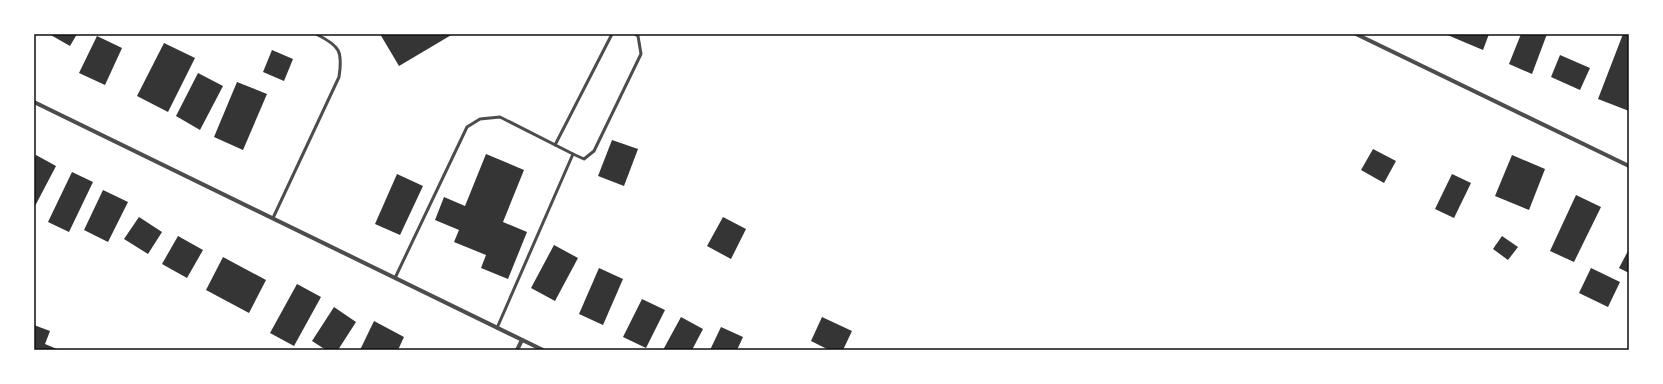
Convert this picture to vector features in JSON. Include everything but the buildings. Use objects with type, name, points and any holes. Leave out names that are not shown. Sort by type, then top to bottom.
[{"type":"street","points":[[1356,34],[1629,166]]},
{"type":"street","points":[[34,102],[543,350]]},
{"type":"street","points":[[517,350],[522,340]]},
{"type":"lane","points":[[273,218],[338,77],[341,61],[339,50],[331,42],[316,34]]},
{"type":"lane","points":[[555,145],[612,34]]},
{"type":"lane","points":[[395,278],[468,127],[480,118],[500,117],[584,159],[594,151],[641,54],[640,40],[635,34]]},
{"type":"lane","points":[[497,328],[572,154]]}]
